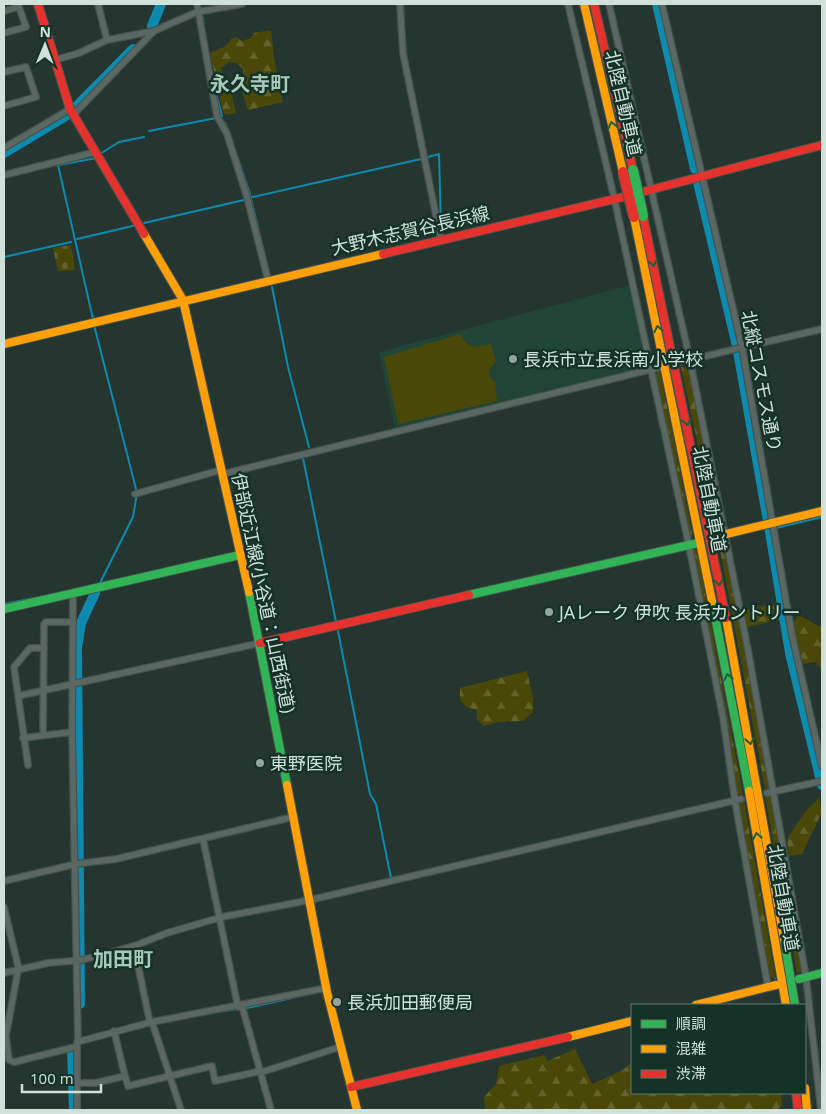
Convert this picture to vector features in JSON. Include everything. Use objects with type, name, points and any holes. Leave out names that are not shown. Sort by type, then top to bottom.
[{"type":"main road","name":"伊部近江線(小谷道：山西街道)","points":[[38,4],[72,112],[184,300],[260,643],[327,990],[357,1110]]},
{"type":"main road","name":"北陸自動車道","points":[[584,4],[628,171]]},
{"type":"main road","name":"北陸自動車道","points":[[594,4],[628,171],[721,591],[778,900],[795,1004]]},
{"type":"main road","name":"大野木志賀谷長浜線","points":[[4,344],[652,189],[822,145]]},
{"type":"main road","name":"北陸自動車道","points":[[638,216],[734,704],[786,1004]]},
{"type":"main road","points":[[722,535],[774,526],[822,511]]},
{"type":"main road","points":[[260,643],[694,544]]},
{"type":"main road","points":[[4,609],[240,554]]},
{"type":"main road","points":[[803,978],[822,973]]},
{"type":"main road","points":[[700,1004],[772,986]]},
{"type":"main road","points":[[351,1087],[518,1050],[631,1021]]},
{"type":"main road","points":[[796,1094],[798,1110]]},
{"type":"main road","points":[[806,1094],[807,1110]]},
{"type":"street","points":[[98,4],[107,40]]},
{"type":"street","points":[[196,4],[218,117],[227,134],[247,198],[268,280]]},
{"type":"street","points":[[55,60],[79,53],[107,40],[154,31],[197,12],[242,4]]},
{"type":"street","points":[[400,4],[403,53],[441,240]]},
{"type":"street","points":[[568,4],[615,198],[651,369],[694,544],[735,800],[772,986]]},
{"type":"street","points":[[610,4],[690,360],[722,535],[774,792],[821,1110]]},
{"type":"street","name":"北縦コスモス通り","points":[[662,4],[739,348],[774,526],[792,634],[822,766]]},
{"type":"street","points":[[4,11],[19,7],[26,27],[4,32]]},
{"type":"street","points":[[4,148],[72,112],[154,31]]},
{"type":"street","points":[[4,72],[26,67],[36,98],[4,106]]},
{"type":"street","points":[[4,175],[98,155]]},
{"type":"street","points":[[680,362],[822,329]]},
{"type":"street","points":[[137,493],[661,367]]},
{"type":"street","points":[[73,594],[76,684],[72,732],[78,864],[79,960],[77,1110]]},
{"type":"street","points":[[43,735],[46,622],[73,622]]},
{"type":"street","points":[[18,696],[260,643]]},
{"type":"street","points":[[28,765],[14,667],[30,648],[44,648]]},
{"type":"street","points":[[23,738],[72,732]]},
{"type":"street","points":[[767,793],[821,782]]},
{"type":"street","points":[[4,973],[48,963],[79,960],[134,946],[167,933],[219,918],[310,900],[741,799]]},
{"type":"street","points":[[4,881],[78,864],[116,859],[293,817]]},
{"type":"street","points":[[203,839],[240,1006],[262,1072],[271,1110]]},
{"type":"street","points":[[4,907],[19,970],[6,1036],[9,1060],[14,1062],[114,1031],[327,990]]},
{"type":"street","points":[[134,946],[151,1023],[181,1110]]},
{"type":"street","points":[[114,1031],[128,1086],[212,1066],[215,1081],[262,1072],[340,1047]]},
{"type":"street","points":[[76,1083],[95,1083],[125,1076]]},
{"type":"shaded area","name":"長浜市立長浜南小学校","points":[[631,285],[645,368],[395,428],[379,352]]},
{"type":"green space","points":[[271,30],[274,58],[283,102],[248,110],[238,79],[243,76],[243,69],[237,63],[229,62],[221,68],[224,81],[229,81],[236,113],[226,115],[223,112],[210,53],[226,46],[231,39],[236,37],[242,41],[251,38],[254,33]]},
{"type":"green space","points":[[71,245],[75,270],[58,271],[53,248]]},
{"type":"green space","points":[[460,334],[469,345],[481,346],[491,344],[496,361],[490,369],[489,376],[495,382],[497,401],[398,424],[384,357]]},
{"type":"green space","points":[[681,367],[689,367],[722,527],[717,532]]},
{"type":"green space","points":[[660,371],[693,537],[688,538],[654,374]]},
{"type":"green space","points":[[718,539],[724,542],[771,784],[769,789],[765,789]]},
{"type":"green space","points":[[696,545],[743,795],[735,793],[691,548]]},
{"type":"green space","points":[[779,602],[783,619],[747,627],[744,611]]},
{"type":"green space","points":[[798,616],[822,627],[822,670],[816,662],[803,664],[793,624]]},
{"type":"green space","points":[[527,671],[533,698],[533,712],[523,721],[498,722],[484,726],[477,720],[477,710],[466,707],[460,700],[460,688]]},
{"type":"green space","points":[[770,796],[774,799],[803,966],[801,972],[797,973],[765,797]]},
{"type":"green space","points":[[819,798],[822,812],[802,854],[789,856],[787,839],[805,812]]},
{"type":"green space","points":[[744,801],[776,980],[768,974],[738,805]]},
{"type":"green space","points":[[575,1049],[592,1084],[623,1070],[631,1063],[631,1094],[781,1094],[782,1106],[776,1110],[485,1109],[484,1097],[496,1084],[499,1066],[545,1055],[547,1061]]},
{"type":"water","points":[[631,349],[635,363],[616,368],[613,358],[624,355],[624,351]]},
{"type":"waterway","points":[[152,26],[161,4]]},
{"type":"waterway","points":[[657,4],[695,169]]},
{"type":"waterway","points":[[203,18],[204,30]]},
{"type":"waterway","points":[[4,153],[69,114],[133,49]]},
{"type":"waterway","points":[[215,89],[222,116],[220,117]]},
{"type":"waterway","points":[[149,131],[216,118]]},
{"type":"waterway","points":[[225,123],[229,132]]},
{"type":"waterway","points":[[100,154],[119,142],[144,137]]},
{"type":"waterway","points":[[236,153],[251,197]]},
{"type":"waterway","points":[[428,157],[439,154],[441,228]]},
{"type":"waterway","points":[[93,319],[58,165],[97,158]]},
{"type":"waterway","points":[[253,197],[421,159]]},
{"type":"waterway","points":[[698,182],[737,346],[768,521]]},
{"type":"waterway","points":[[251,199],[269,273]]},
{"type":"waterway","points":[[144,223],[244,200]]},
{"type":"waterway","points":[[77,239],[137,225]]},
{"type":"waterway","points":[[4,257],[71,242]]},
{"type":"waterway","points":[[272,287],[288,367],[309,447]]},
{"type":"waterway","points":[[94,325],[137,493],[133,517],[100,583]]},
{"type":"waterway","points":[[303,458],[336,622]]},
{"type":"waterway","points":[[776,528],[822,517]]},
{"type":"waterway","points":[[769,526],[790,653],[822,785]]},
{"type":"waterway","points":[[80,1004],[77,647],[81,623],[95,593]]},
{"type":"waterway","points":[[4,604],[45,596]]},
{"type":"waterway","points":[[338,631],[370,794],[376,804],[391,878]]},
{"type":"waterway","points":[[316,901],[314,904],[318,928]]},
{"type":"waterway","points":[[247,1008],[296,997]]},
{"type":"waterway","points":[[205,1014],[237,1009]]},
{"type":"waterway","points":[[72,1049],[74,1110]]},
{"type":"traffic: fast","points":[[633,170],[643,216]]},
{"type":"traffic: fast","points":[[469,595],[698,543]]},
{"type":"traffic: fast","points":[[4,609],[240,555]]},
{"type":"traffic: fast","points":[[249,592],[287,785]]},
{"type":"traffic: fast","points":[[712,601],[749,791]]},
{"type":"traffic: fast","points":[[784,939],[795,1004]]},
{"type":"traffic: fast","points":[[799,979],[822,973]]},
{"type":"traffic: slow","points":[[584,4],[623,172]]},
{"type":"traffic: slow","points":[[634,217],[712,601]]},
{"type":"traffic: slow","points":[[144,234],[183,300],[249,592]]},
{"type":"traffic: slow","points":[[4,344],[383,254]]},
{"type":"traffic: slow","points":[[718,536],[822,511]]},
{"type":"traffic: slow","points":[[726,618],[784,939]]},
{"type":"traffic: slow","points":[[287,785],[327,992],[357,1110]]},
{"type":"traffic: slow","points":[[749,791],[786,1004]]},
{"type":"traffic: slow","points":[[700,1004],[776,985]]},
{"type":"traffic: slow","points":[[568,1037],[631,1021]]},
{"type":"traffic: slow","points":[[806,1094],[807,1110]]},
{"type":"traffic: jam","points":[[38,4],[70,109],[144,234]]},
{"type":"traffic: jam","points":[[594,4],[633,170]]},
{"type":"traffic: jam","points":[[383,254],[623,197],[822,145]]},
{"type":"traffic: jam","points":[[623,172],[634,217]]},
{"type":"traffic: jam","points":[[643,216],[726,618]]},
{"type":"traffic: jam","points":[[260,643],[469,595]]},
{"type":"traffic: jam","points":[[351,1087],[568,1037]]},
{"type":"traffic: jam","points":[[796,1094],[798,1110]]},
{"type":"place","name":"長浜市立長浜南小学校","points":[[513,359]]},
{"type":"place","name":"JAレーク 伊吹 長浜カントリー","points":[[549,612]]},
{"type":"place","name":"東野医院","points":[[260,763]]},
{"type":"place","name":"長浜加田郵便局","points":[[337,1002]]},
{"type":"district","name":"永久寺町","points":[[250,83]]},
{"type":"district","name":"加田町","points":[[123,958]]}]
